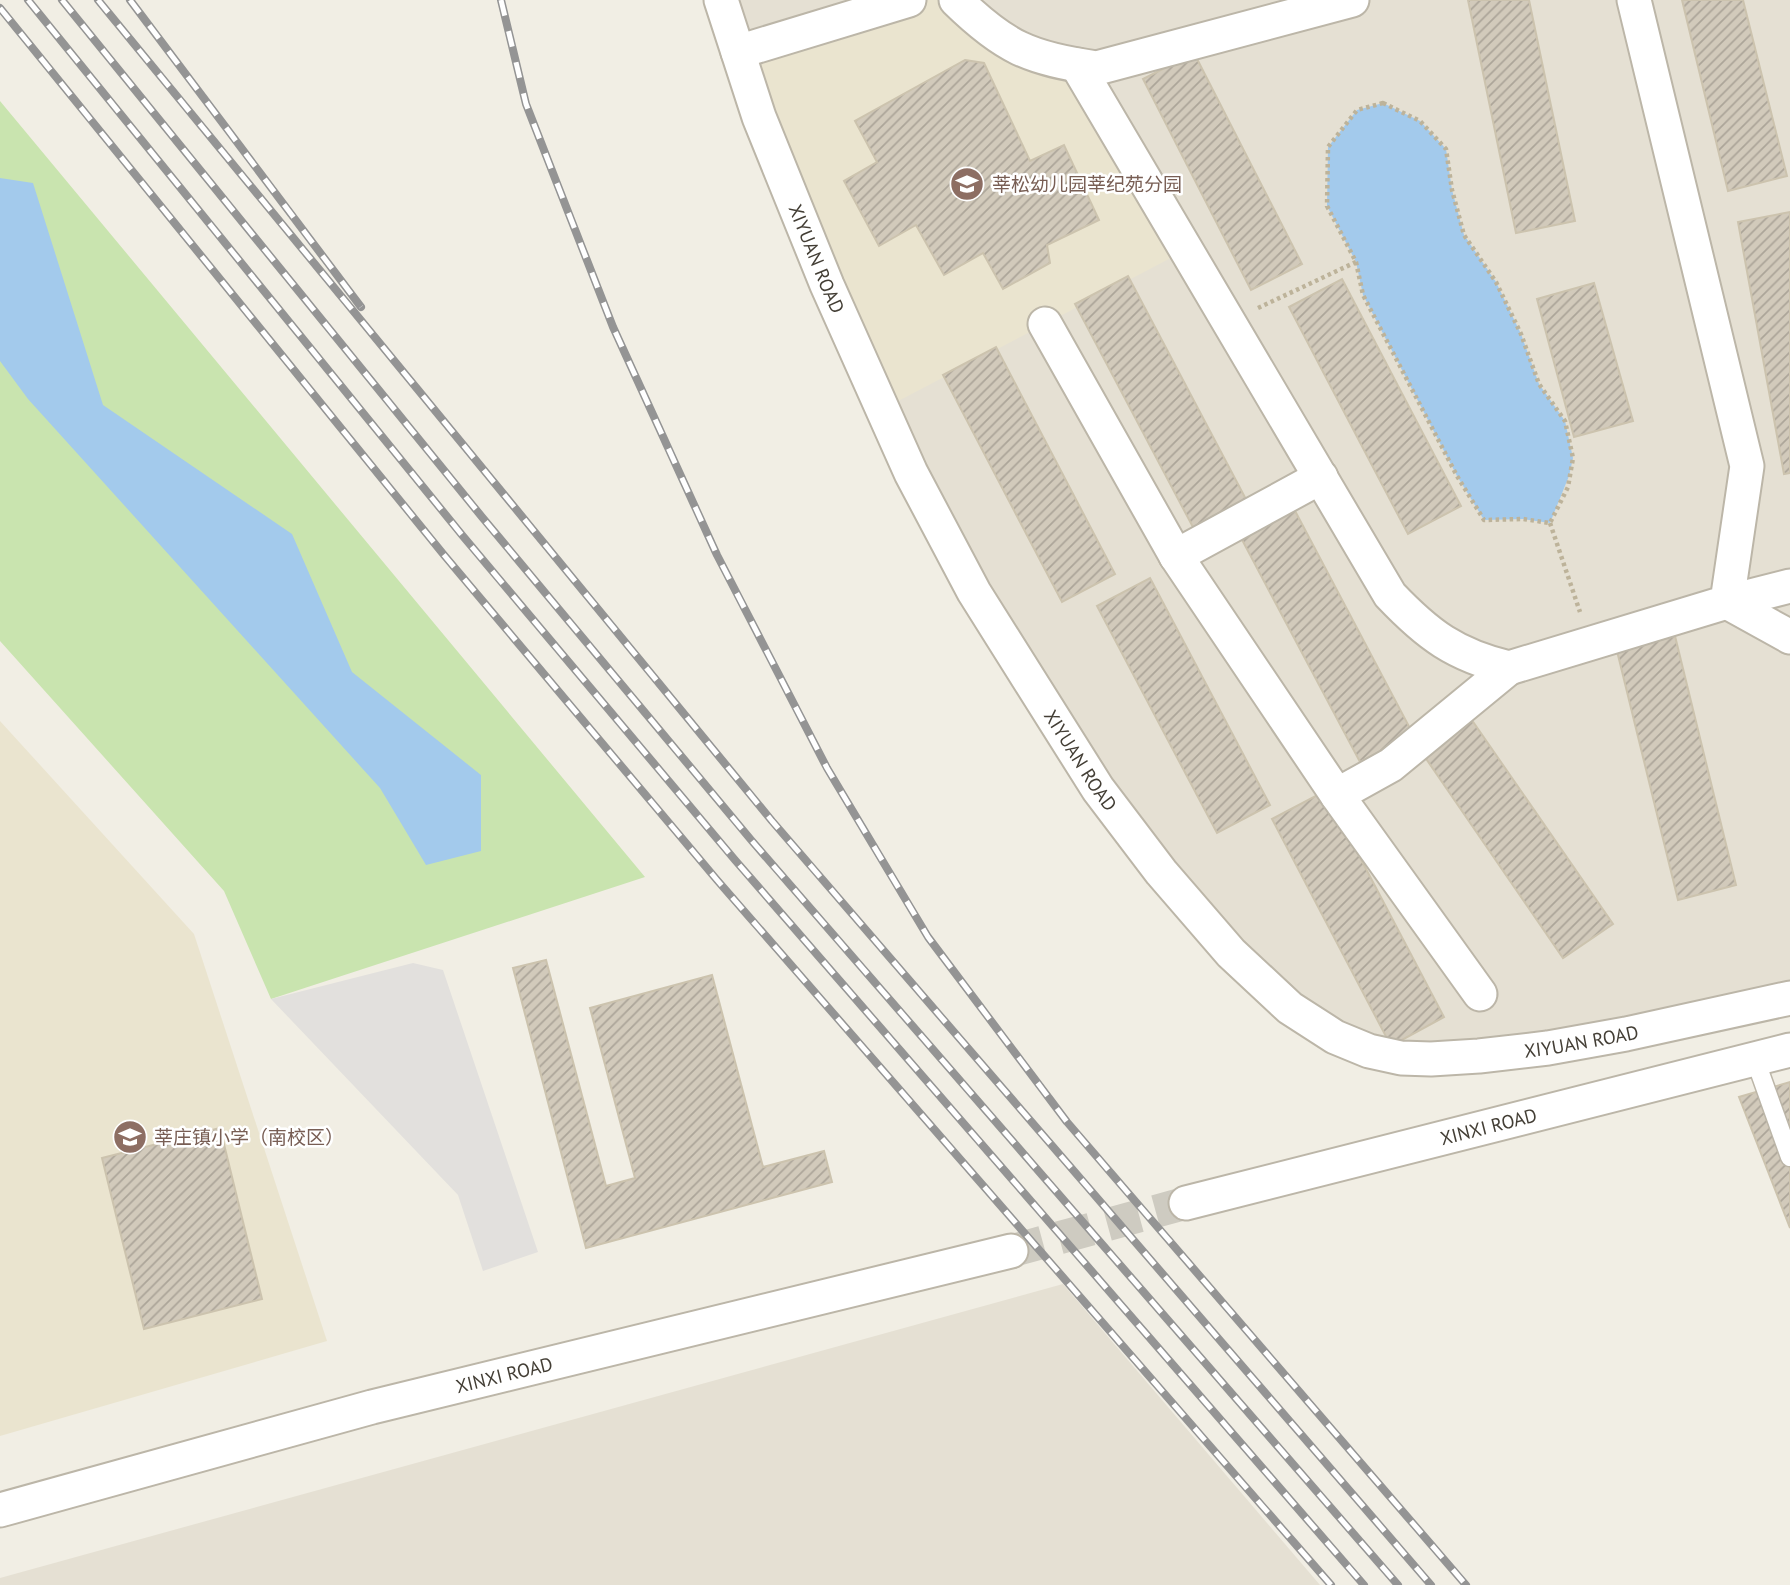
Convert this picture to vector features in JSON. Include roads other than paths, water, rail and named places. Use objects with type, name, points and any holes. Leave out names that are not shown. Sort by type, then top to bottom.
[{"type":"street","name":"XIYUAN ROAD","points":[[721,0],[760,117],[827,285],[911,472],[974,592],[1098,789],[1161,872],[1231,953],[1290,1008],[1335,1037],[1369,1051],[1401,1058],[1479,1056],[1548,1048],[1790,998]]},
{"type":"street","points":[[738,52],[909,0]]},
{"type":"street","points":[[956,0],[998,37],[1026,52],[1097,68],[1272,10],[1352,0]]},
{"type":"street","points":[[1634,0],[1747,466],[1727,602]]},
{"type":"street","points":[[1077,65],[1391,595],[1418,624],[1450,647],[1480,661],[1509,668]]},
{"type":"street","points":[[1045,324],[1176,556],[1337,795],[1479,994]]},
{"type":"street","points":[[1176,556],[1321,477]]},
{"type":"street","points":[[1337,795],[1391,765],[1509,668],[1727,602],[1790,586]]},
{"type":"street","points":[[1727,602],[1790,637]]},
{"type":"street","name":"XINXI ROAD","points":[[1186,1203],[1790,1050]]},
{"type":"street","name":"XINXI ROAD","points":[[0,1510],[372,1407],[1011,1251]]},
{"type":"lane","points":[[1755,1059],[1790,1157]]},
{"type":"water","points":[[1383,103],[1420,121],[1446,149],[1452,190],[1464,235],[1496,282],[1521,334],[1539,384],[1565,421],[1573,458],[1569,476],[1550,523],[1523,519],[1484,520],[1457,476],[1363,295],[1356,262],[1327,206],[1328,147],[1357,110]]},
{"type":"water","points":[[0,178],[33,183],[103,405],[292,534],[352,672],[481,775],[481,851],[426,865],[380,788],[28,399],[0,361]]},
{"type":"tunnel","points":[[1011,1251],[1186,1203]]},
{"type":"railway","points":[[28,0],[462,535],[735,860],[1364,1585]]},
{"type":"railway","points":[[62,0],[482,517],[752,841],[1398,1585]]},
{"type":"railway","points":[[98,0],[772,821],[1431,1585]]},
{"type":"railway","points":[[130,0],[361,307]]},
{"type":"railway","points":[[501,0],[526,104],[613,327],[717,555],[827,768],[928,937],[1067,1122],[1466,1585]]},
{"type":"railway","points":[[0,8],[444,555],[717,880],[1331,1585]]},
{"type":"place","name":"莘松幼儿园莘纪苑分园","points":[[967,184]]},
{"type":"place","name":"莘庄镇小学（南校区）","points":[[130,1137]]}]
